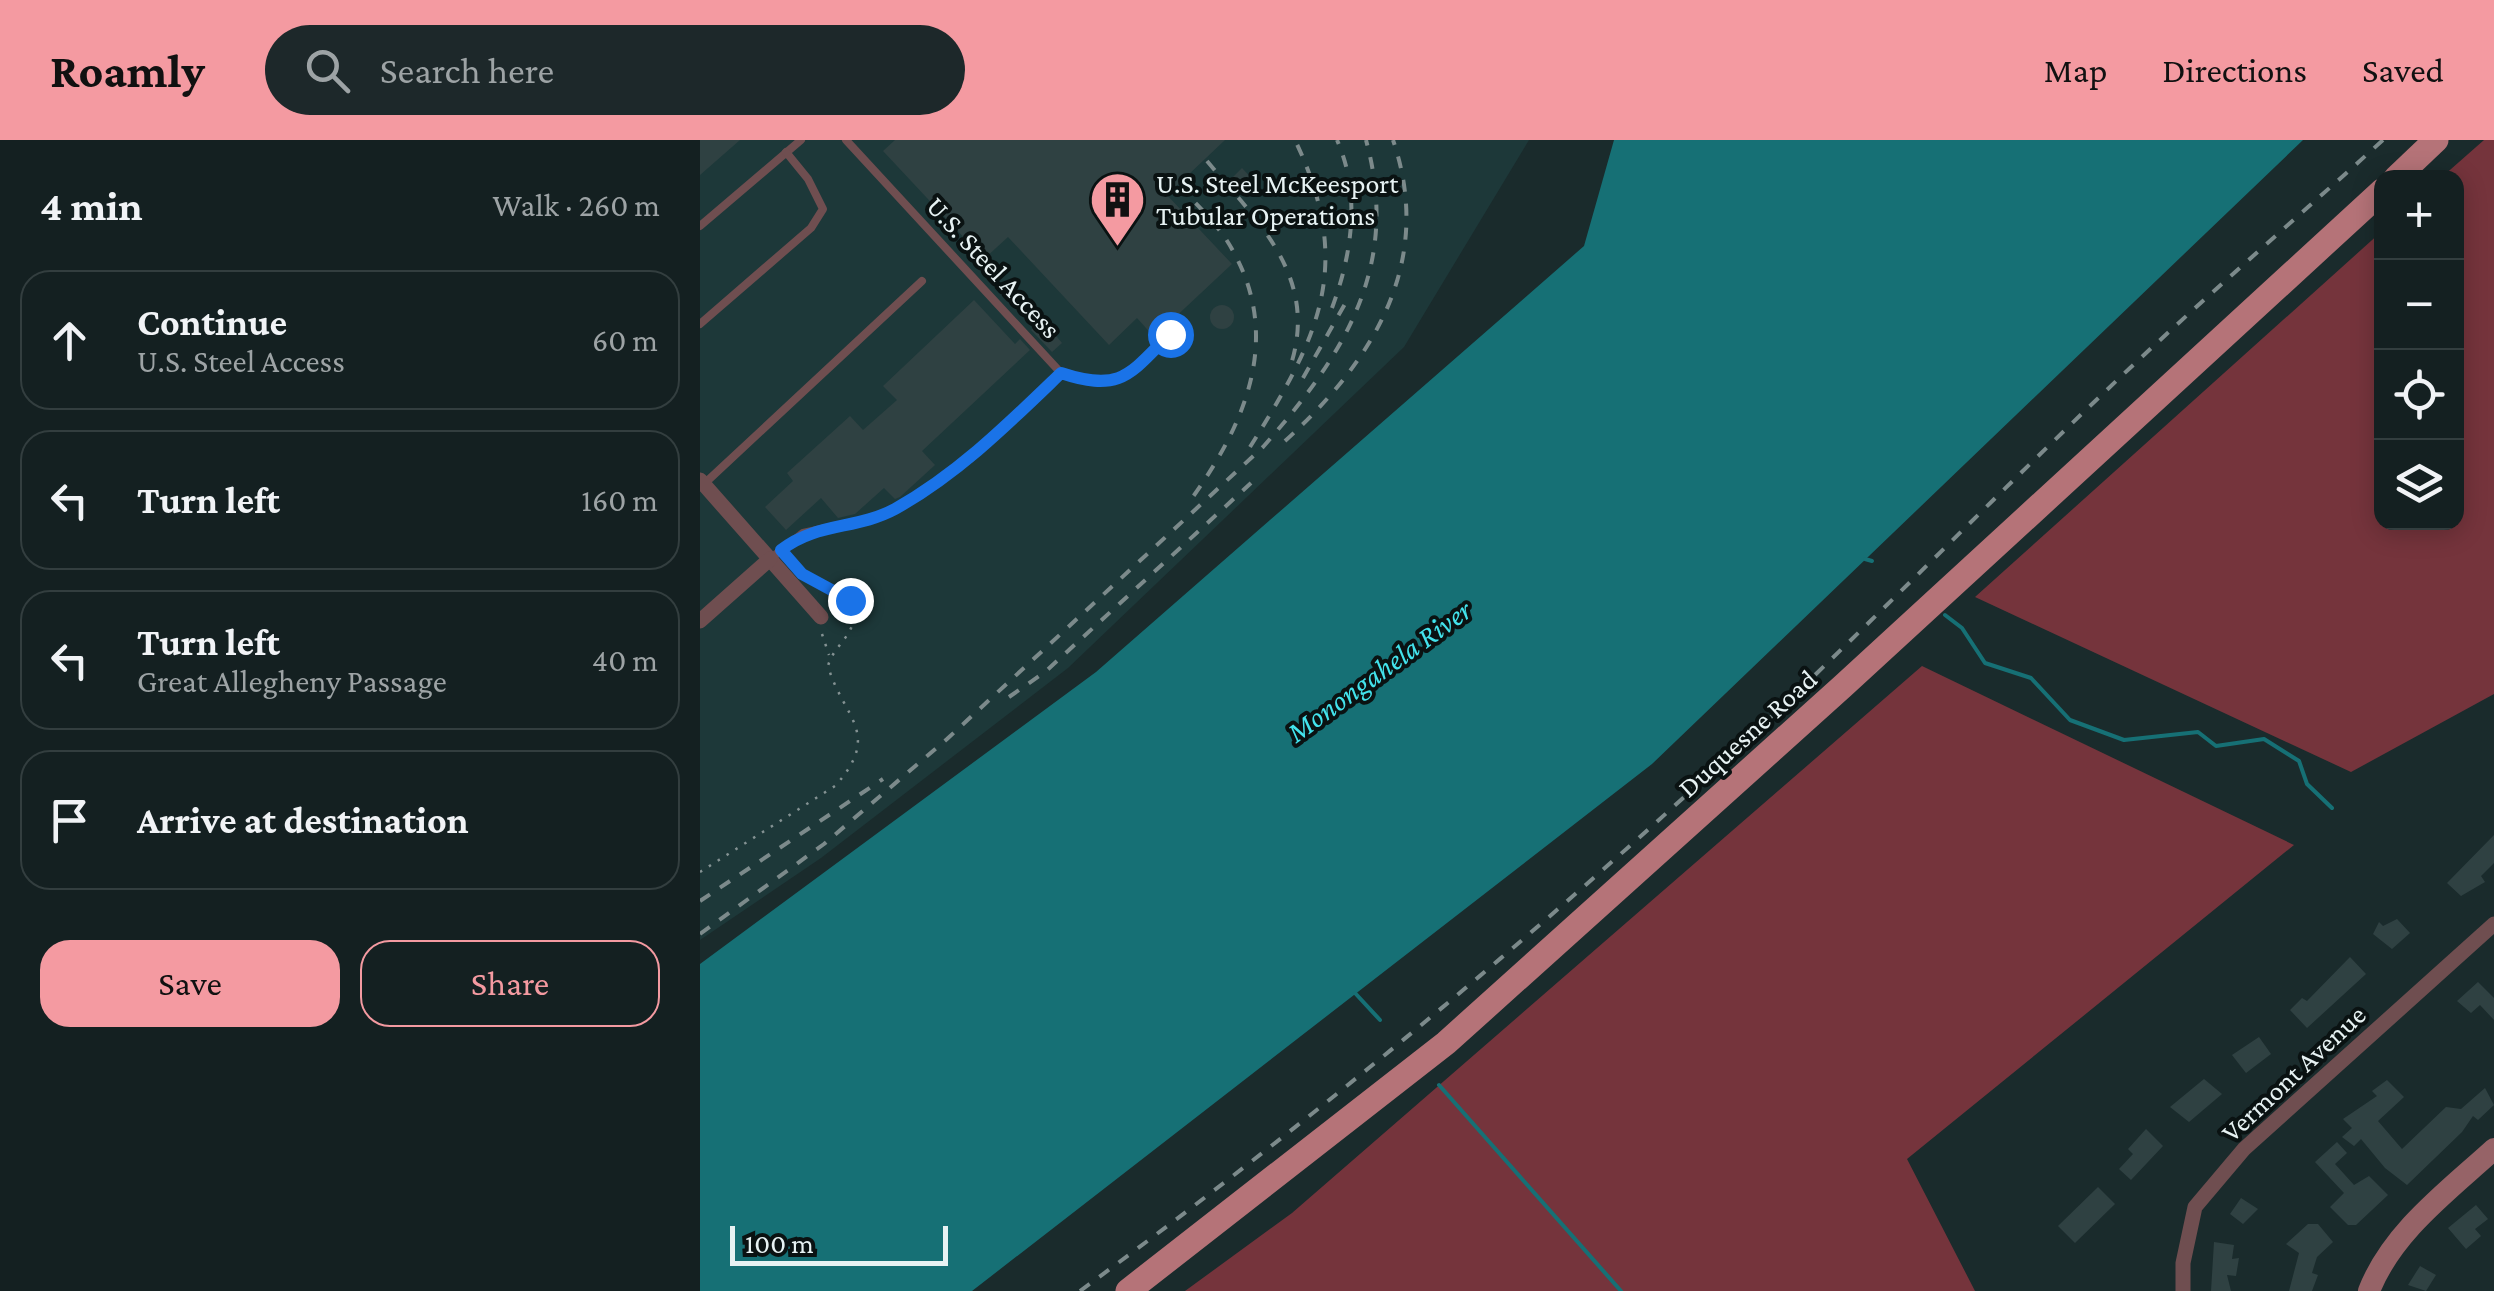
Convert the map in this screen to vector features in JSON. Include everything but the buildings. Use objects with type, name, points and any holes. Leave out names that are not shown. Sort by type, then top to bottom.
[{"type":"main road","points":[[2404,170],[2436,140]]},
{"type":"main road","name":"Duquesne Road","points":[[1128,1291],[1475,1017],[2374,198]]},
{"type":"street","points":[[702,482],[821,617]]},
{"type":"street","points":[[700,620],[770,559]]},
{"type":"street","name":"Vermont Avenue","points":[[2184,1291],[2183,1263],[2196,1207],[2244,1149],[2494,924]]},
{"type":"street","points":[[2369,1291],[2378,1269],[2409,1228],[2494,1150]]},
{"type":"lane","points":[[700,226],[801,140]]},
{"type":"lane","name":"U.S. Steel Access","points":[[846,140],[1061,373],[1088,382],[1114,383],[1128,376],[1170,334]]},
{"type":"lane","points":[[700,324],[811,228],[823,210],[808,179],[786,152]]},
{"type":"lane","points":[[702,482],[922,281]]},
{"type":"lane","points":[[770,559],[803,534],[876,517],[918,494],[970,459],[1061,373]]},
{"type":"path","points":[[802,574],[842,592],[854,610],[849,636],[830,658]]},
{"type":"path","points":[[700,872],[834,786],[850,769],[858,749],[858,725],[832,682],[821,617]]},
{"type":"shaded area","points":[[700,140],[1529,140],[1404,347],[1068,668],[821,858],[700,940]]},
{"type":"shaded area","points":[[2484,140],[2494,140],[2494,694],[2351,772],[1975,597],[2374,238],[2374,530],[2464,530],[2464,170],[2450,170]]},
{"type":"shaded area","points":[[1922,666],[2294,845],[1907,1159],[1975,1291],[1185,1291],[1292,1213]]},
{"type":"water","name":"Monongahela River","points":[[1614,140],[2303,140],[1652,764],[972,1291],[700,1291],[700,964],[1096,672],[1584,246]]},
{"type":"waterway","points":[[1865,559],[1872,561]]},
{"type":"waterway","points":[[1945,615],[1962,628],[1985,663],[2031,678],[2070,720],[2124,740],[2198,732],[2216,746],[2264,739],[2299,761],[2307,784],[2332,808]]},
{"type":"waterway","points":[[1355,993],[1380,1020]]},
{"type":"waterway","points":[[1439,1085],[1621,1291]]},
{"type":"railway","points":[[1250,447],[1295,370],[1321,300],[1325,264],[1323,226],[1313,185],[1295,140]]},
{"type":"railway","points":[[1332,308],[1345,267],[1351,224],[1349,181],[1337,140]]},
{"type":"railway","points":[[700,934],[824,844],[947,739],[1263,447],[1292,413],[1340,343],[1358,307],[1370,269],[1376,229],[1375,186],[1366,140]]},
{"type":"railway","points":[[1285,441],[1345,378],[1388,307],[1400,268],[1406,228],[1404,185],[1393,140]]},
{"type":"railway","points":[[1080,1291],[1312,1114],[1610,864],[1796,693],[2130,368],[2383,140]]},
{"type":"railway","points":[[1207,161],[1262,228],[1289,276],[1298,330],[1292,361]]},
{"type":"railway","points":[[1179,186],[1228,242],[1248,285],[1255,319],[1250,384],[1239,416],[1225,446],[1187,505]]},
{"type":"railway","points":[[1303,378],[1350,295]]},
{"type":"railway","points":[[1009,697],[1045,672],[1251,483]]},
{"type":"railway","points":[[700,901],[883,779]]},
{"type":"place","name":"U.S. Steel McKeesport Tubular Operations","points":[[1117,248]]},
{"type":"route","points":[[850,600],[842,592],[802,574],[781,550],[809,531],[876,517],[895,508],[970,459],[1061,373],[1088,382],[1114,383],[1128,376],[1170,334]]}]
